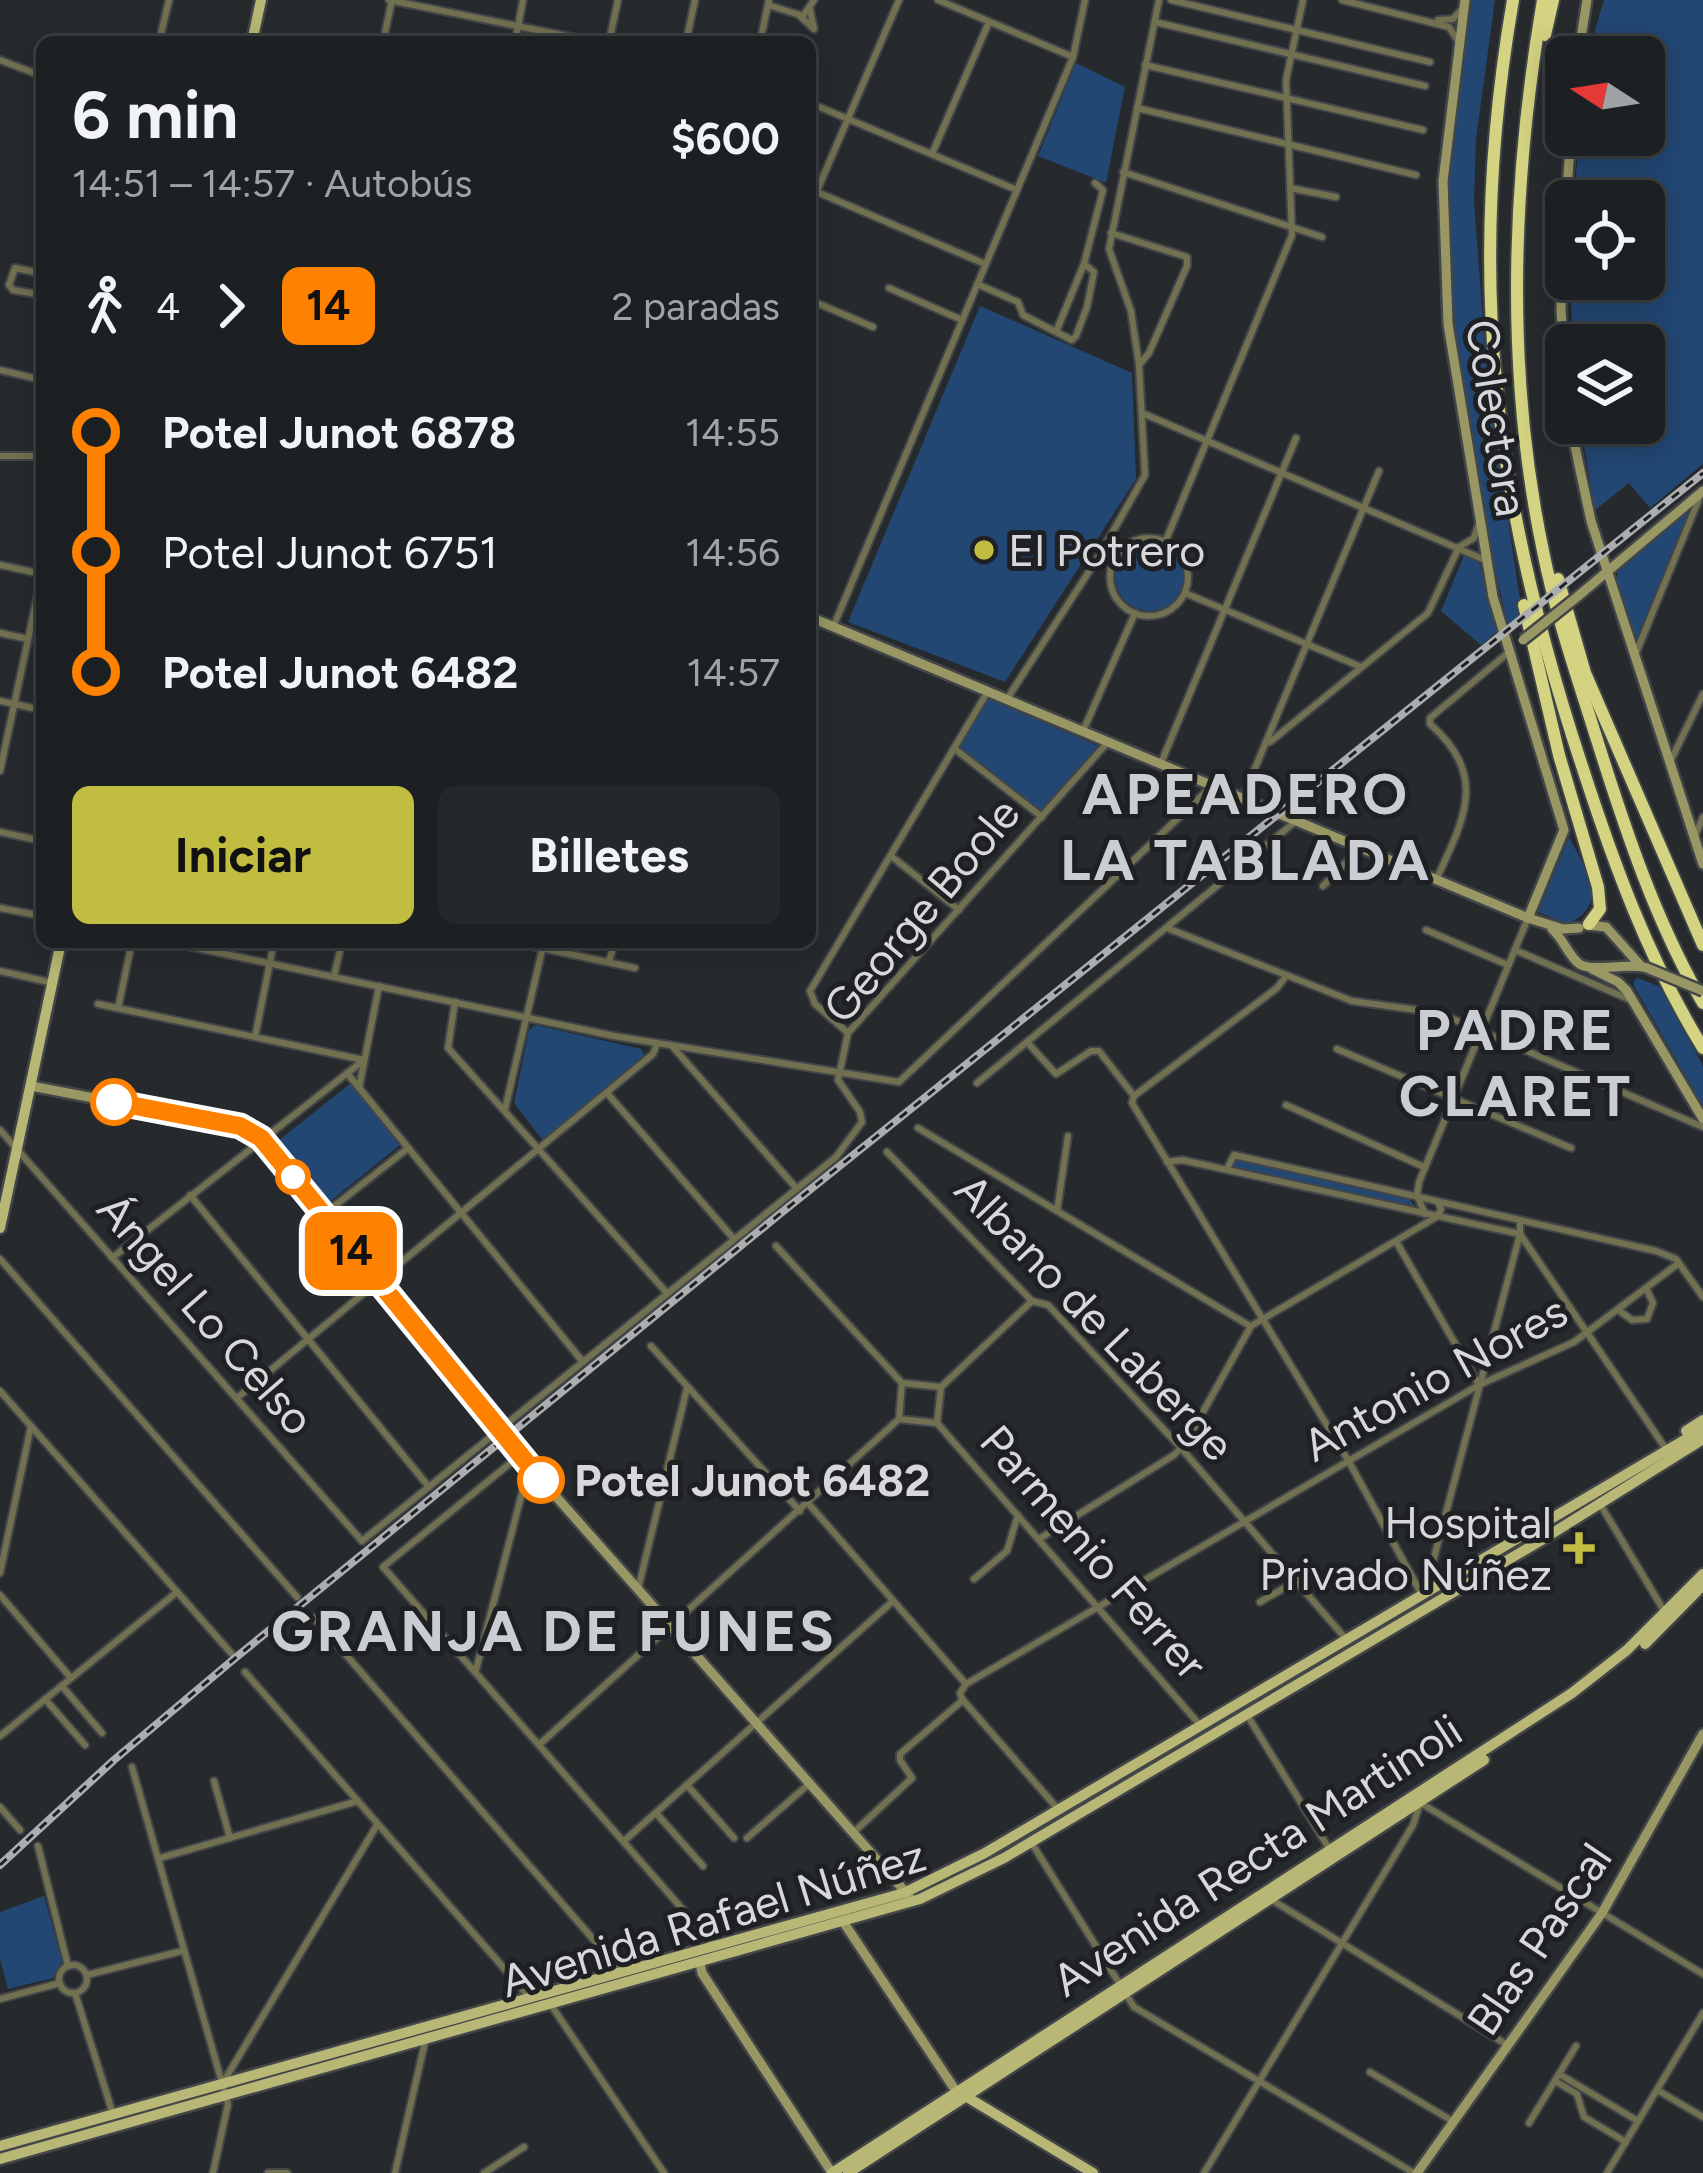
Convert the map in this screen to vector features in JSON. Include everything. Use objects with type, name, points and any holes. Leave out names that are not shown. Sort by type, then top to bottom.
[{"type":"highway","points":[[1509,0],[1490,190],[1492,356],[1518,538],[1546,654],[1619,876],[1651,954],[1703,1048]]},
{"type":"highway","points":[[1543,0],[1521,196],[1518,345],[1538,523],[1556,609],[1609,776],[1658,913],[1703,1003]]},
{"type":"highway","points":[[1521,196],[1553,0]]},
{"type":"highway","points":[[1538,523],[1585,673],[1703,945]]},
{"type":"highway","points":[[1518,538],[1520,586],[1533,646],[1600,895],[1599,913],[1584,926]]},
{"type":"main road","points":[[253,36],[261,0]]},
{"type":"main road","name":"Colectora","points":[[1465,0],[1445,149],[1444,269],[1452,350],[1486,560],[1563,824],[1528,918]]},
{"type":"main road","points":[[1581,36],[1587,0]]},
{"type":"main road","name":"Colectora","points":[[1575,444],[1607,572]]},
{"type":"main road","points":[[1510,651],[1703,492]]},
{"type":"main road","points":[[1607,572],[1703,864]]},
{"type":"main road","points":[[816,620],[1548,926],[1606,927],[1644,967]]},
{"type":"main road","points":[[1548,926],[1571,949],[1577,963],[1621,984],[1703,1123]]},
{"type":"main road","points":[[1571,949],[1584,926]]},
{"type":"main road","points":[[1606,966],[1615,954],[1616,940]]},
{"type":"main road","points":[[0,1228],[60,948]]},
{"type":"main road","points":[[1592,969],[1644,967],[1703,991]]},
{"type":"main road","points":[[31,1086],[240,1126],[261,1138],[499,1432],[904,1893],[920,1899]]},
{"type":"main road","name":"Avenida Rafael Núñez","points":[[0,2159],[197,2104],[224,2090],[551,2006],[920,1899],[1030,1842],[1600,1504],[1703,1424]]},
{"type":"main road","points":[[1654,1464],[1703,1444]]},
{"type":"main road","name":"Avenida Rafael Núñez","points":[[0,2146],[112,2114],[229,2089],[250,2081],[252,2075],[904,1893],[985,1853],[1422,1595],[1434,1579],[1654,1464]]},
{"type":"main road","name":"Avenida Recta Martinoli","points":[[832,2173],[1122,1990],[1330,1850],[1416,1800],[1604,1670],[1668,1616],[1703,1574]]},
{"type":"main road","points":[[1434,1579],[1455,1590]]},
{"type":"main road","name":"Avenida Recta Martinoli","points":[[848,2173],[1034,2046],[1036,2040],[1269,1899],[1577,1698],[1703,1585]]},
{"type":"main road","points":[[1368,1641],[1375,1630],[1419,1604],[1422,1595]]},
{"type":"main road","name":"Blas Pascal","points":[[1415,2173],[1602,1913],[1703,1734]]},
{"type":"main road","points":[[828,1915],[844,1923],[961,2094],[1093,2173]]},
{"type":"main road","points":[[716,1946],[700,1963],[701,1973],[832,2173]]},
{"type":"street","points":[[160,36],[169,0]]},
{"type":"street","points":[[384,36],[391,0],[567,36]]},
{"type":"street","points":[[516,36],[524,0]]},
{"type":"street","points":[[610,36],[618,0]]},
{"type":"street","points":[[687,36],[695,0]]},
{"type":"street","points":[[816,184],[899,0]]},
{"type":"street","points":[[938,0],[1073,57]]},
{"type":"street","points":[[833,627],[1073,57],[1085,0]]},
{"type":"street","points":[[1007,699],[1143,482],[1139,367],[1129,301],[1110,256],[1159,0]]},
{"type":"street","points":[[1171,0],[1430,62]]},
{"type":"street","points":[[1166,540],[1292,228],[1286,96],[1303,0]]},
{"type":"street","points":[[1342,0],[1455,31],[1459,55]]},
{"type":"street","points":[[1428,20],[1453,19],[1465,0]]},
{"type":"street","points":[[761,36],[769,2],[800,16],[814,29],[812,4]]},
{"type":"street","points":[[800,16],[812,4]]},
{"type":"street","points":[[932,154],[989,22]]},
{"type":"street","points":[[1155,22],[1425,86]]},
{"type":"street","points":[[0,60],[36,74]]},
{"type":"street","points":[[1145,65],[1423,130]]},
{"type":"street","points":[[816,105],[1017,190]]},
{"type":"street","points":[[1136,108],[1416,175]]},
{"type":"street","points":[[1123,172],[1322,237]]},
{"type":"street","points":[[1056,332],[1084,264],[1103,190],[1095,183]]},
{"type":"street","points":[[1290,188],[1336,197]]},
{"type":"street","points":[[816,191],[985,264]]},
{"type":"street","points":[[1112,233],[1187,257],[1139,367]]},
{"type":"street","points":[[977,284],[1018,302],[1023,315],[1072,340],[1088,307],[1094,272],[1084,264]]},
{"type":"street","points":[[36,274],[14,268],[10,285],[13,290],[36,295]]},
{"type":"street","points":[[889,288],[962,320]]},
{"type":"street","points":[[816,303],[873,327]]},
{"type":"street","points":[[0,370],[36,379]]},
{"type":"street","points":[[1142,413],[1486,560]]},
{"type":"street","points":[[1161,763],[1296,438]]},
{"type":"street","points":[[0,456],[36,456]]},
{"type":"street","points":[[1243,797],[1379,471]]},
{"type":"street","points":[[1634,657],[1703,492]]},
{"type":"street","points":[[1268,744],[1428,614],[1459,547],[1474,538],[1479,523]]},
{"type":"street","points":[[1135,540],[1166,540],[1185,560],[1189,580],[1185,593],[1164,614],[1135,613],[1113,592],[1113,561],[1135,540]]},
{"type":"street","points":[[1099,556],[1113,561]]},
{"type":"street","points":[[0,565],[36,575]]},
{"type":"street","points":[[1185,593],[1360,667]]},
{"type":"street","points":[[0,771],[36,604]]},
{"type":"street","points":[[1083,730],[1135,613]]},
{"type":"street","points":[[0,633],[28,639]]},
{"type":"street","points":[[1436,880],[1468,799],[1455,750],[1432,727],[1432,715],[1510,651]]},
{"type":"street","points":[[848,1033],[811,1000],[810,992],[988,691]]},
{"type":"street","points":[[1668,765],[1703,694]]},
{"type":"street","points":[[0,701],[36,709]]},
{"type":"street","name":"George Boole","points":[[839,1071],[848,1033],[1108,741]]},
{"type":"street","points":[[955,748],[1042,817]]},
{"type":"street","points":[[207,948],[657,1044],[899,1082],[1214,784]]},
{"type":"street","points":[[1694,840],[1703,818]]},
{"type":"street","points":[[976,1083],[1296,821]]},
{"type":"street","points":[[0,832],[36,840]]},
{"type":"street","points":[[1322,886],[1360,848]]},
{"type":"street","points":[[890,856],[958,910]]},
{"type":"street","points":[[0,908],[36,915]]},
{"type":"street","points":[[1425,1214],[1417,1195],[1424,1167],[1528,918]]},
{"type":"street","points":[[1167,928],[1352,1001],[1428,1010],[1703,1123]]},
{"type":"street","points":[[1426,930],[1508,965]]},
{"type":"street","points":[[118,1008],[131,948]]},
{"type":"street","points":[[255,1037],[273,948]]},
{"type":"street","points":[[334,976],[341,948]]},
{"type":"street","points":[[505,1109],[542,948]]},
{"type":"street","points":[[554,948],[635,968]]},
{"type":"street","points":[[608,962],[613,948]]},
{"type":"street","points":[[1515,950],[1634,1001]]},
{"type":"street","points":[[0,971],[52,982]]},
{"type":"street","points":[[1133,1099],[1277,988],[1286,976]]},
{"type":"street","points":[[359,1088],[379,986]]},
{"type":"street","points":[[455,1002],[448,1048],[667,1293]]},
{"type":"street","points":[[98,1004],[364,1060]]},
{"type":"street","points":[[1027,1042],[1056,1074],[1091,1051],[1099,1052],[1133,1099],[1348,1460],[1422,1595]]},
{"type":"street","points":[[237,1398],[607,1094],[653,1054],[657,1044]]},
{"type":"street","points":[[673,1046],[797,1189]]},
{"type":"street","points":[[1337,1049],[1570,1148]]},
{"type":"street","points":[[112,1258],[364,1060]]},
{"type":"street","points":[[190,1195],[429,1487],[836,1157],[862,1122],[841,1087],[839,1071]]},
{"type":"street","points":[[347,1073],[583,1362]]},
{"type":"street","points":[[607,1094],[734,1240]]},
{"type":"street","points":[[1286,1105],[1424,1167]]},
{"type":"street","points":[[918,1128],[1251,1326]]},
{"type":"street","name":"Ángel Lo Celso","points":[[0,1130],[362,1541],[429,1487]]},
{"type":"street","points":[[1057,1211],[1068,1136]]},
{"type":"street","points":[[323,1215],[407,1149]]},
{"type":"street","name":"Albano de Laberge","points":[[887,1152],[1032,1301],[1048,1305],[1181,1448],[1346,1639]]},
{"type":"street","points":[[1227,1169],[1234,1155],[1656,1251],[1679,1263],[1703,1297]]},
{"type":"street","points":[[1167,1162],[1182,1160],[1227,1169],[1520,1234],[1666,1449]]},
{"type":"street","points":[[1039,1539],[1181,1448],[1251,1326],[1438,1216],[1442,1209],[1438,1202]]},
{"type":"street","points":[[1416,1582],[1434,1579],[1520,1221]]},
{"type":"street","points":[[1397,1243],[1479,1385]]},
{"type":"street","points":[[776,1246],[902,1383],[941,1387]]},
{"type":"street","points":[[0,1259],[297,1598]]},
{"type":"street","name":"Antonio Nores","points":[[966,1684],[1479,1385],[1586,1334],[1679,1263]]},
{"type":"street","points":[[1620,1311],[1632,1321],[1647,1318],[1654,1304],[1647,1290]]},
{"type":"street","points":[[898,1419],[937,1423],[941,1387],[1032,1301]]},
{"type":"street","points":[[651,1346],[800,1510]]},
{"type":"street","points":[[540,1744],[898,1419],[902,1383]]},
{"type":"street","points":[[638,1589],[687,1388]]},
{"type":"street","points":[[0,1391],[231,1653]]},
{"type":"street","name":"Parmenio Ferrer","points":[[937,1423],[1200,1725]]},
{"type":"street","points":[[0,1573],[31,1426]]},
{"type":"street","points":[[520,1455],[383,1567],[716,1946]]},
{"type":"street","points":[[476,1670],[529,1466]]},
{"type":"street","points":[[808,1503],[966,1684],[960,1694],[963,1700],[1058,1809]]},
{"type":"street","points":[[1600,1504],[1668,1616]]},
{"type":"street","points":[[974,1579],[1007,1551],[1018,1515]]},
{"type":"street","points":[[1260,1602],[1298,1580]]},
{"type":"street","points":[[0,1736],[177,1592]]},
{"type":"street","points":[[0,1595],[71,1678]]},
{"type":"street","points":[[624,1840],[893,1601]]},
{"type":"street","points":[[314,1618],[623,1972]]},
{"type":"street","points":[[244,1672],[530,1998]]},
{"type":"street","points":[[62,1686],[102,1733]]},
{"type":"street","points":[[45,1699],[85,1745]]},
{"type":"street","points":[[854,1832],[912,1778],[900,1754],[963,1700]]},
{"type":"street","name":"Parmenio Ferrer","points":[[1246,1713],[1330,1850]]},
{"type":"street","points":[[132,1767],[224,2090],[227,2115],[214,2173]]},
{"type":"street","points":[[214,1781],[230,1838]]},
{"type":"street","points":[[747,1838],[810,1783]]},
{"type":"street","points":[[687,1785],[734,1838]]},
{"type":"street","points":[[1204,2173],[1413,1825],[1416,1800],[1703,1974]]},
{"type":"street","points":[[160,1858],[358,1802]]},
{"type":"street","points":[[0,1807],[20,1830]]},
{"type":"street","points":[[656,1813],[704,1866]]},
{"type":"street","points":[[224,2090],[377,1824]]},
{"type":"street","points":[[1030,1842],[1135,2007],[1415,2173]]},
{"type":"street","points":[[38,1846],[68,1966]]},
{"type":"street","points":[[1269,1899],[1509,2046]]},
{"type":"street","points":[[86,1975],[182,1951]]},
{"type":"street","points":[[68,1966],[78,1966],[86,1975],[85,1987],[75,1993],[60,1983],[60,1973],[68,1966]]},
{"type":"street","points":[[0,2000],[60,1983]]},
{"type":"street","points":[[75,1993],[112,2114]]},
{"type":"street","points":[[551,2006],[664,2173]]},
{"type":"street","points":[[1607,2173],[1703,2013]]},
{"type":"street","points":[[398,2172],[425,2040]]},
{"type":"street","points":[[1529,2123],[1576,2046]]},
{"type":"street","points":[[1370,2072],[1454,2122]]},
{"type":"street","points":[[1557,2077],[1638,2121]]},
{"type":"street","points":[[1657,2090],[1703,2117]]},
{"type":"street","points":[[1579,2091],[1585,2117],[1626,2142]]},
{"type":"street","points":[[484,2173],[524,2147]]},
{"type":"street","points":[[268,2173],[286,2173]]},
{"type":"shaded area","points":[[1470,0],[1495,0],[1476,139],[1474,201],[1488,390],[1522,613],[1508,625],[1468,428],[1450,277],[1450,171]]},
{"type":"shaded area","points":[[1604,0],[1703,0],[1703,464],[1650,508],[1629,483],[1595,510],[1584,444],[1665,444],[1665,324],[1572,324],[1571,300],[1665,300],[1665,180],[1576,180],[1577,156],[1665,156],[1665,36],[1593,36]]},
{"type":"shaded area","points":[[1076,63],[1125,87],[1106,183],[1038,156]]},
{"type":"shaded area","name":"El Potrero","points":[[980,306],[1132,373],[1136,479],[1005,682],[848,622]]},
{"type":"shaded area","points":[[1691,507],[1635,642],[1616,580],[1619,567]]},
{"type":"shaded area","points":[[1150,541],[1175,551],[1185,576],[1175,601],[1150,611],[1125,601],[1115,576],[1125,551]]},
{"type":"shaded area","points":[[1465,553],[1479,561],[1497,632],[1481,645],[1441,611]]},
{"type":"shaded area","points":[[989,699],[1098,746],[1040,811],[959,748]]},
{"type":"shaded area","points":[[1569,837],[1587,873],[1591,897],[1580,916],[1567,924],[1538,912]]},
{"type":"shaded area","points":[[1638,978],[1660,987],[1703,1066],[1703,1106],[1634,986]]},
{"type":"shaded area","points":[[535,1025],[641,1049],[645,1056],[544,1142],[514,1103],[529,1030]]},
{"type":"shaded area","points":[[351,1083],[400,1145],[327,1204],[278,1141]]},
{"type":"shaded area","points":[[1233,1157],[1407,1197],[1419,1211],[1231,1168]]},
{"type":"shaded area","points":[[44,1896],[62,1961],[53,1978],[8,1989],[0,1959],[0,1912]]},
{"type":"railway","points":[[0,1865],[234,1659],[1703,473]]},
{"type":"bus line","name":"14","points":[[114,1102],[240,1126],[261,1138],[541,1480]]},
{"type":"place","name":"El Potrero","points":[[984,550]]},
{"type":"place","name":"Potel Junot 6482","points":[[541,1480]]},
{"type":"place","name":"Hospital Privado Núñez","points":[[1579,1548]]},
{"type":"district","name":"APEADERO LA TABLADA","points":[[1246,827]]},
{"type":"district","name":"PADRE CLARET","points":[[1516,1063]]},
{"type":"district","name":"GRANJA DE FUNES","points":[[554,1631]]}]
